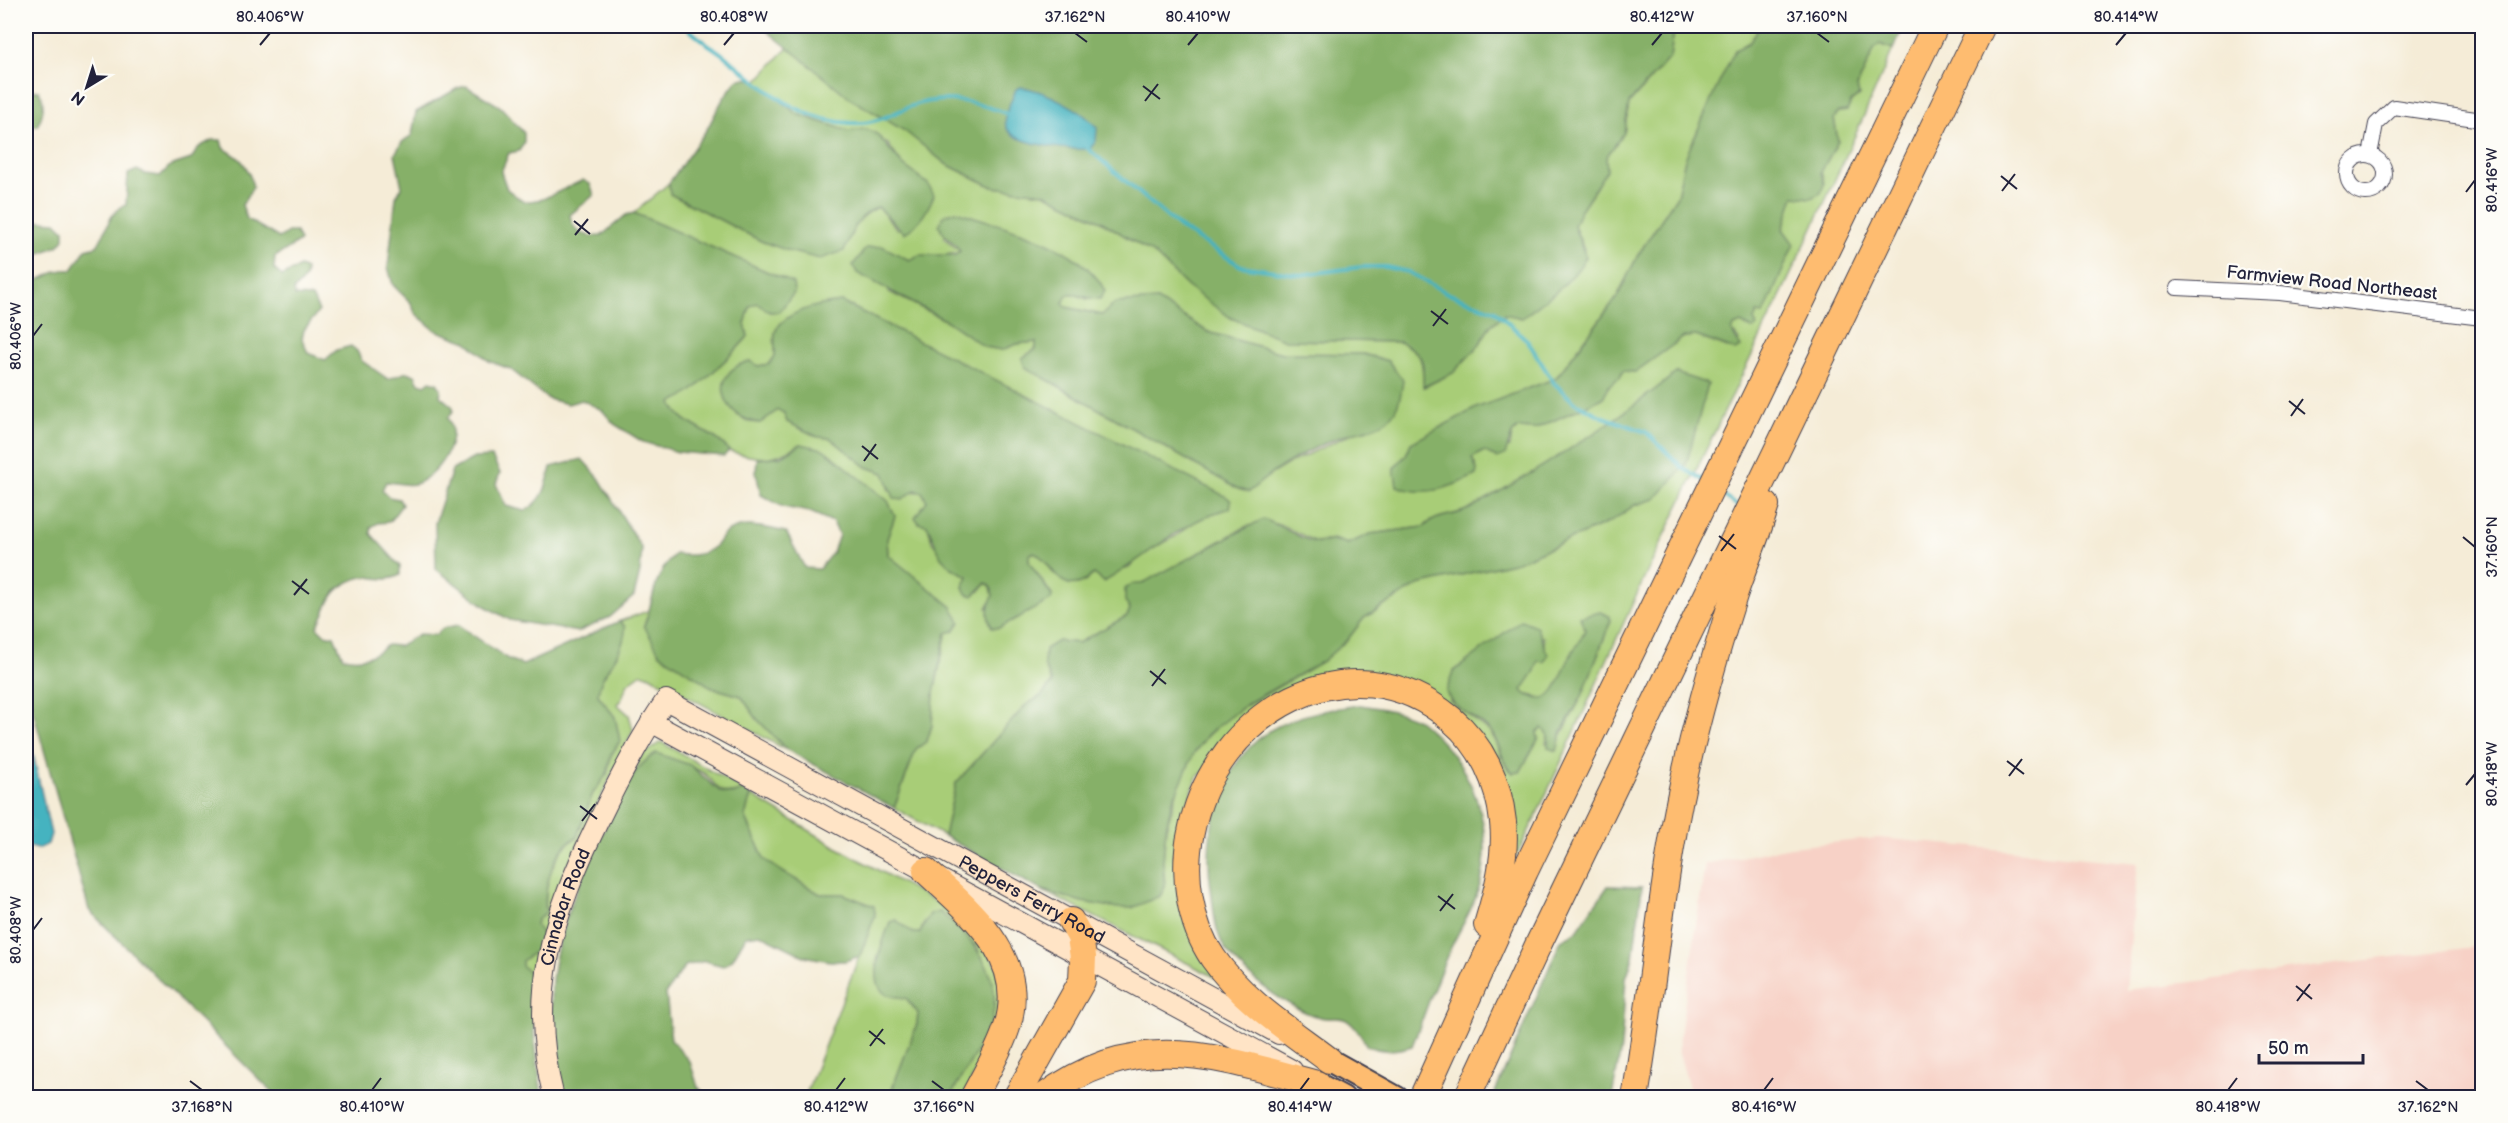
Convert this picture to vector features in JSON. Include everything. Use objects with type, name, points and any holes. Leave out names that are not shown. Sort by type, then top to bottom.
[{"type":"highway","points":[[1422,1098],[1462,1005],[1935,26]]},
{"type":"highway","points":[[1467,1098],[1534,952],[1980,32]]},
{"type":"highway","points":[[1635,1098],[1657,957],[1665,875],[1684,778],[1708,679],[1735,593],[1766,508],[1791,421]]},
{"type":"highway","points":[[1329,1060],[1243,994],[1226,976],[1199,931],[1187,873],[1188,845],[1194,816],[1203,788],[1218,762],[1256,720],[1277,706],[1303,694],[1331,685],[1356,683],[1409,691],[1433,704],[1457,724],[1474,742],[1489,767],[1499,798],[1503,824],[1503,851],[1490,913],[1462,1005]]},
{"type":"highway","points":[[926,871],[992,936],[1003,956],[1011,980],[1012,1003],[1008,1026],[973,1098]]},
{"type":"highway","points":[[1016,1098],[1082,981],[1083,957],[1080,937],[1071,921]]},
{"type":"highway","points":[[1042,1098],[1081,1072],[1106,1063],[1158,1054],[1221,1057],[1317,1084]]},
{"type":"main road","name":"Peppers Ferry Road","points":[[1329,1060],[1397,1098]]},
{"type":"main road","name":"Peppers Ferry Road","points":[[1317,1084],[1343,1098]]},
{"type":"street","points":[[2370,155],[2376,124],[2394,106],[2482,120]]},
{"type":"street","name":"Farmview Road Northeast","points":[[2177,288],[2280,293],[2482,318]]},
{"type":"street","name":"Cinnabar Road","points":[[554,1098],[543,1045],[541,1019],[542,994],[550,942],[571,877],[629,761],[666,700]]},
{"type":"street","name":"Peppers Ferry Road","points":[[666,700],[1329,1060]]},
{"type":"street","name":"Peppers Ferry Road","points":[[651,722],[1317,1084]]},
{"type":"shaded area","points":[[1879,838],[2138,863],[2126,990],[2482,946],[2482,1097],[1692,1097],[1678,1050],[1705,864],[1791,847]]},
{"type":"green space","points":[[761,26],[1678,26],[1674,31],[1670,57],[1629,103],[1624,133],[1606,157],[1607,170],[1580,211],[1574,226],[1586,257],[1580,267],[1557,291],[1522,318],[1505,314],[1490,326],[1479,345],[1453,373],[1423,387],[1423,364],[1419,355],[1400,342],[1285,340],[1231,318],[1188,287],[1154,254],[1101,221],[1044,193],[993,187],[946,164],[905,131],[851,99]]},
{"type":"green space","points":[[1678,26],[1755,26],[1757,31],[1750,42],[1735,50],[1685,159],[1677,196],[1638,255],[1617,297],[1556,378],[1411,443],[1406,455],[1394,468],[1477,469],[1472,458],[1484,451],[1510,447],[1512,434],[1518,428],[1535,429],[1603,398],[1608,386],[1623,371],[1635,372],[1684,337],[1696,336],[1727,348],[1739,340],[1732,331],[1734,326],[1741,323],[1747,327],[1757,313],[1766,309],[1779,278],[1783,229],[1794,195],[1811,198],[1824,184],[1821,172],[1838,141],[1834,119],[1838,112],[1847,111],[1851,102],[1859,96],[1857,87],[1875,48],[1880,44],[1893,49],[1806,243],[1652,562],[1515,859],[1508,826],[1445,709],[1322,681],[1197,777],[1180,827],[1215,977],[1039,889],[1082,902],[1150,899],[1160,896],[1165,887],[1163,861],[1166,828],[1181,779],[1194,753],[1208,735],[1227,717],[1323,661],[1348,639],[1364,618],[1418,585],[1517,562],[1610,522],[1635,505],[1655,499],[1676,373],[1627,411],[1523,478],[1463,512],[1439,518],[1424,527],[1370,534],[1348,544],[1333,539],[1316,542],[1279,524],[1247,526],[1141,585],[1127,616],[1078,643],[1058,641],[1044,665],[1052,683],[1041,696],[1026,705],[956,783],[944,836],[894,808],[916,749],[927,741],[932,725],[934,693],[952,607],[888,555],[887,539],[895,516],[801,444],[782,454],[766,458],[740,454],[729,451],[723,444],[676,411],[672,403],[700,384],[748,336],[745,324],[750,306],[757,303],[770,312],[784,279],[634,213],[669,183],[670,194],[763,242],[851,236],[857,222],[878,207],[897,229],[921,219],[933,195],[928,184],[902,164],[888,144],[866,129],[848,131],[797,114],[757,81],[789,46],[851,99],[905,131],[946,164],[993,187],[1044,193],[1101,221],[1154,254],[1188,287],[1285,340],[1400,342],[1414,351],[1421,360],[1424,387],[1453,373],[1479,345],[1490,326],[1506,314],[1522,318],[1584,249],[1574,226],[1580,211],[1597,186],[1606,157],[1624,133],[1629,104],[1670,57],[1674,31]],"holes":[[[956,211],[979,219],[1089,300],[1075,294],[1067,295],[1063,303],[1066,307],[1102,315],[1157,300],[1208,332],[1282,353],[1363,354],[1388,361],[1403,380],[1361,429],[1288,464],[1263,479],[1249,492],[1238,489],[1025,367],[1036,348],[1036,342],[1017,344],[1002,350],[985,347],[947,321],[889,292],[866,248],[882,247],[909,260],[960,251],[944,238]],[[842,302],[1226,497],[1231,501],[1230,507],[1196,520],[1176,536],[1140,556],[1129,568],[1099,576],[1094,574],[1085,582],[1053,573],[1042,555],[1035,552],[1029,555],[1029,562],[1052,595],[987,608],[993,596],[991,586],[986,583],[979,592],[963,587],[968,576],[952,568],[932,542],[924,508],[927,501],[922,492],[889,490],[888,478],[884,473],[867,467],[830,438],[818,437],[787,422],[784,413],[778,410],[760,423],[749,422],[737,415],[750,361],[758,366],[769,364],[775,357],[774,336],[779,326],[794,315]],[[1609,616],[1611,620],[1582,696],[1559,740],[1546,743],[1548,735],[1542,727],[1537,732],[1538,739],[1520,772],[1513,773],[1506,767],[1491,733],[1450,701],[1453,672],[1480,652],[1543,637],[1545,649],[1521,690],[1526,694],[1541,698],[1547,697],[1556,687],[1585,630],[1583,623]]]},
{"type":"green space","points":[[1755,26],[1904,26],[1893,49],[1880,44],[1875,48],[1857,87],[1859,95],[1851,102],[1847,111],[1838,112],[1834,119],[1838,141],[1821,172],[1824,184],[1821,193],[1811,198],[1794,196],[1783,229],[1794,244],[1766,309],[1763,314],[1757,313],[1754,320],[1757,326],[1753,329],[1741,323],[1734,326],[1732,332],[1741,347],[1735,350],[1696,336],[1684,337],[1635,372],[1623,371],[1620,378],[1609,386],[1603,398],[1535,429],[1518,428],[1512,434],[1505,455],[1497,458],[1484,451],[1472,458],[1477,470],[1476,475],[1437,490],[1407,490],[1397,486],[1394,468],[1406,455],[1411,443],[1476,408],[1556,378],[1617,297],[1638,255],[1677,196],[1685,159],[1715,91],[1735,50],[1750,42],[1757,31]]},
{"type":"green space","points":[[745,78],[757,81],[797,114],[848,131],[866,129],[877,134],[902,164],[928,184],[934,195],[919,222],[904,233],[878,207],[859,220],[844,251],[820,259],[763,242],[670,194],[669,183],[707,129],[723,99],[737,80]]},
{"type":"green space","points":[[466,86],[501,107],[524,133],[524,143],[519,151],[509,153],[501,172],[507,189],[524,202],[543,199],[583,180],[590,184],[594,195],[570,215],[571,221],[580,233],[601,236],[626,215],[634,213],[793,283],[794,293],[779,312],[770,312],[757,303],[750,306],[745,324],[748,336],[744,341],[693,390],[672,403],[683,418],[723,444],[729,451],[724,456],[678,452],[643,442],[614,424],[602,410],[582,400],[568,404],[548,399],[510,369],[489,361],[467,342],[435,330],[415,313],[411,303],[393,285],[388,267],[396,197],[402,187],[395,154],[402,142],[412,135],[416,112],[458,88]]},
{"type":"green space","points":[[30,90],[39,91],[43,100],[43,109],[37,126],[26,127],[26,94]]},
{"type":"green space","points":[[212,140],[221,140],[223,148],[240,159],[249,173],[253,187],[242,205],[247,219],[279,238],[288,232],[296,232],[300,241],[275,257],[274,269],[282,276],[300,267],[306,270],[305,278],[294,290],[295,296],[312,297],[319,311],[304,330],[302,339],[308,353],[325,360],[337,350],[351,346],[357,351],[362,361],[388,379],[407,372],[415,375],[419,383],[425,385],[430,381],[437,383],[441,389],[440,396],[453,407],[448,418],[452,427],[450,446],[439,465],[424,480],[415,484],[386,482],[382,490],[389,497],[399,499],[402,505],[389,522],[378,523],[371,527],[371,534],[400,566],[400,575],[388,579],[361,577],[342,586],[329,601],[317,627],[324,634],[334,636],[343,657],[361,658],[372,655],[387,645],[399,646],[419,634],[435,635],[443,628],[458,625],[508,659],[523,665],[620,621],[625,627],[621,645],[603,677],[598,695],[615,717],[620,741],[611,755],[607,774],[593,793],[577,837],[562,851],[551,870],[546,892],[546,912],[537,920],[536,925],[544,935],[541,947],[522,961],[522,966],[528,971],[535,985],[534,1034],[542,1097],[277,1097],[89,910],[26,686],[26,282],[38,280],[59,271],[72,270],[86,249],[97,246],[111,217],[126,205],[128,174],[137,170],[145,174],[160,176],[170,166],[191,159],[199,147]]},
{"type":"green space","points":[[956,211],[1039,239],[1078,260],[1094,274],[1105,291],[1100,299],[1067,295],[1063,303],[1066,307],[1102,315],[1115,303],[1157,300],[1208,332],[1282,353],[1363,354],[1388,361],[1403,380],[1398,405],[1391,416],[1381,424],[1345,435],[1307,452],[1270,475],[1249,492],[1238,489],[1025,367],[1022,358],[1036,349],[1036,342],[1017,344],[1002,350],[985,347],[947,321],[857,273],[853,265],[866,248],[882,246],[909,260],[919,255],[955,255],[960,251],[939,225],[944,215]]},
{"type":"green space","points":[[26,222],[56,222],[64,230],[64,239],[58,246],[26,259]]},
{"type":"green space","points":[[842,302],[1227,497],[1231,501],[1230,508],[1212,514],[1180,531],[1104,582],[1094,574],[1083,582],[1067,583],[1061,580],[1034,552],[1029,555],[1029,562],[1052,596],[1051,600],[999,628],[992,628],[988,612],[993,596],[991,586],[986,583],[973,596],[966,594],[963,587],[968,576],[952,568],[941,557],[927,525],[919,523],[915,517],[927,501],[922,492],[915,490],[901,500],[894,498],[884,473],[867,467],[830,438],[818,437],[787,422],[784,413],[778,410],[760,423],[747,420],[736,413],[724,395],[724,384],[728,375],[736,367],[750,361],[758,366],[769,364],[775,356],[774,338],[777,328],[790,316],[806,309]]},
{"type":"green space","points":[[1676,373],[1708,384],[1686,465],[1655,499],[1635,505],[1610,522],[1517,562],[1418,585],[1364,618],[1348,639],[1323,661],[1250,702],[1208,734],[1194,753],[1172,803],[1166,828],[1163,861],[1165,887],[1160,896],[1132,908],[1082,902],[1039,889],[944,836],[956,783],[1026,705],[1041,696],[1052,683],[1044,665],[1045,649],[1058,641],[1078,643],[1127,616],[1130,609],[1125,601],[1125,589],[1132,584],[1141,584],[1263,519],[1310,541],[1336,541],[1348,544],[1370,534],[1424,527],[1434,520],[1463,512],[1549,462],[1627,411]]},
{"type":"green space","points":[[801,444],[823,449],[888,501],[895,516],[887,539],[888,555],[952,607],[960,622],[954,631],[946,633],[934,693],[932,725],[927,741],[916,749],[894,808],[787,750],[757,719],[741,696],[713,688],[660,654],[644,626],[658,579],[675,554],[691,555],[706,552],[717,544],[725,533],[734,529],[756,526],[786,532],[805,568],[819,569],[833,552],[839,535],[833,522],[810,512],[783,507],[761,495],[756,472],[757,459],[782,456]]},
{"type":"green space","points":[[492,457],[500,473],[496,484],[506,506],[525,511],[543,493],[551,467],[582,459],[599,478],[642,549],[640,572],[634,596],[610,617],[578,632],[510,620],[485,606],[436,569],[435,523],[452,470],[474,458]]},
{"type":"green space","points":[[650,610],[644,626],[713,688],[741,696],[757,719],[787,750],[648,675],[642,673],[628,683],[617,704],[629,715],[633,730],[565,872],[544,935],[536,926],[537,920],[546,912],[546,892],[551,870],[562,851],[577,837],[593,793],[607,774],[611,755],[620,741],[615,717],[598,695],[599,684],[619,652],[625,627],[620,621]]},
{"type":"green space","points":[[1600,612],[1609,616],[1611,620],[1582,696],[1562,731],[1557,751],[1548,748],[1548,735],[1542,728],[1537,732],[1538,739],[1520,772],[1513,773],[1506,764],[1491,732],[1460,709],[1446,692],[1453,672],[1521,620],[1536,626],[1548,655],[1544,662],[1538,661],[1535,671],[1522,690],[1533,697],[1541,699],[1547,697],[1556,687],[1585,630],[1580,617]]},
{"type":"green space","points":[[1360,705],[1397,712],[1418,720],[1449,750],[1470,783],[1482,821],[1485,841],[1478,891],[1442,967],[1412,1046],[1395,1050],[1367,1046],[1358,1032],[1345,1020],[1305,1012],[1284,1001],[1254,979],[1229,954],[1220,939],[1211,889],[1209,867],[1212,823],[1226,781],[1237,762],[1269,731],[1279,725],[1313,713]]},
{"type":"green space","points":[[661,742],[744,790],[727,793],[694,768],[648,759],[629,781],[642,755]]},
{"type":"green space","points":[[656,753],[690,765],[721,792],[732,794],[744,790],[751,795],[745,816],[764,859],[820,894],[843,894],[874,906],[875,915],[860,956],[845,961],[830,961],[804,956],[760,934],[746,936],[732,960],[723,966],[705,961],[685,966],[666,993],[671,1040],[690,1062],[698,1087],[708,1097],[561,1098],[553,1048],[551,997],[557,952],[563,930],[588,864],[622,794],[633,775],[647,759]]},
{"type":"green space","points":[[751,795],[838,848],[960,915],[998,967],[1002,1011],[964,1097],[950,1097],[992,1019],[978,948],[940,912],[925,921],[920,933],[913,933],[896,920],[890,922],[877,960],[879,985],[906,998],[918,1013],[917,1024],[889,1097],[805,1097],[875,915],[874,906],[843,894],[820,894],[764,859],[745,816]]},
{"type":"green space","points":[[1608,886],[1642,887],[1633,958],[1626,978],[1621,1048],[1612,1097],[1493,1097],[1561,940],[1576,932]]},
{"type":"green space","points":[[940,912],[974,945],[989,972],[995,1003],[992,1019],[979,1047],[950,1097],[889,1097],[917,1024],[918,1013],[906,998],[888,995],[879,986],[877,968],[881,947],[890,922],[896,920],[913,933],[920,933],[930,914]]},
{"type":"green space","points":[[541,947],[535,985],[528,971],[522,966],[522,960]]},
{"type":"water","points":[[1021,87],[1041,92],[1063,102],[1091,121],[1097,128],[1096,141],[1090,149],[1044,145],[1019,138],[1011,133],[1005,122],[1007,112],[1016,89]]},
{"type":"water","points":[[26,738],[30,741],[51,834],[48,844],[38,849],[26,846]]},
{"type":"waterway","points":[[686,26],[785,102],[820,118],[840,122],[867,123],[922,103],[947,100],[986,106],[1010,115]]},
{"type":"waterway","points":[[1086,147],[1179,227],[1241,266],[1300,275],[1361,267],[1386,267],[1408,272],[1449,294],[1495,311],[1527,340],[1554,383],[1574,402],[1601,416],[1646,432],[1684,469],[1704,480]]},
{"type":"waterway","points":[[1719,492],[1740,508]]}]
